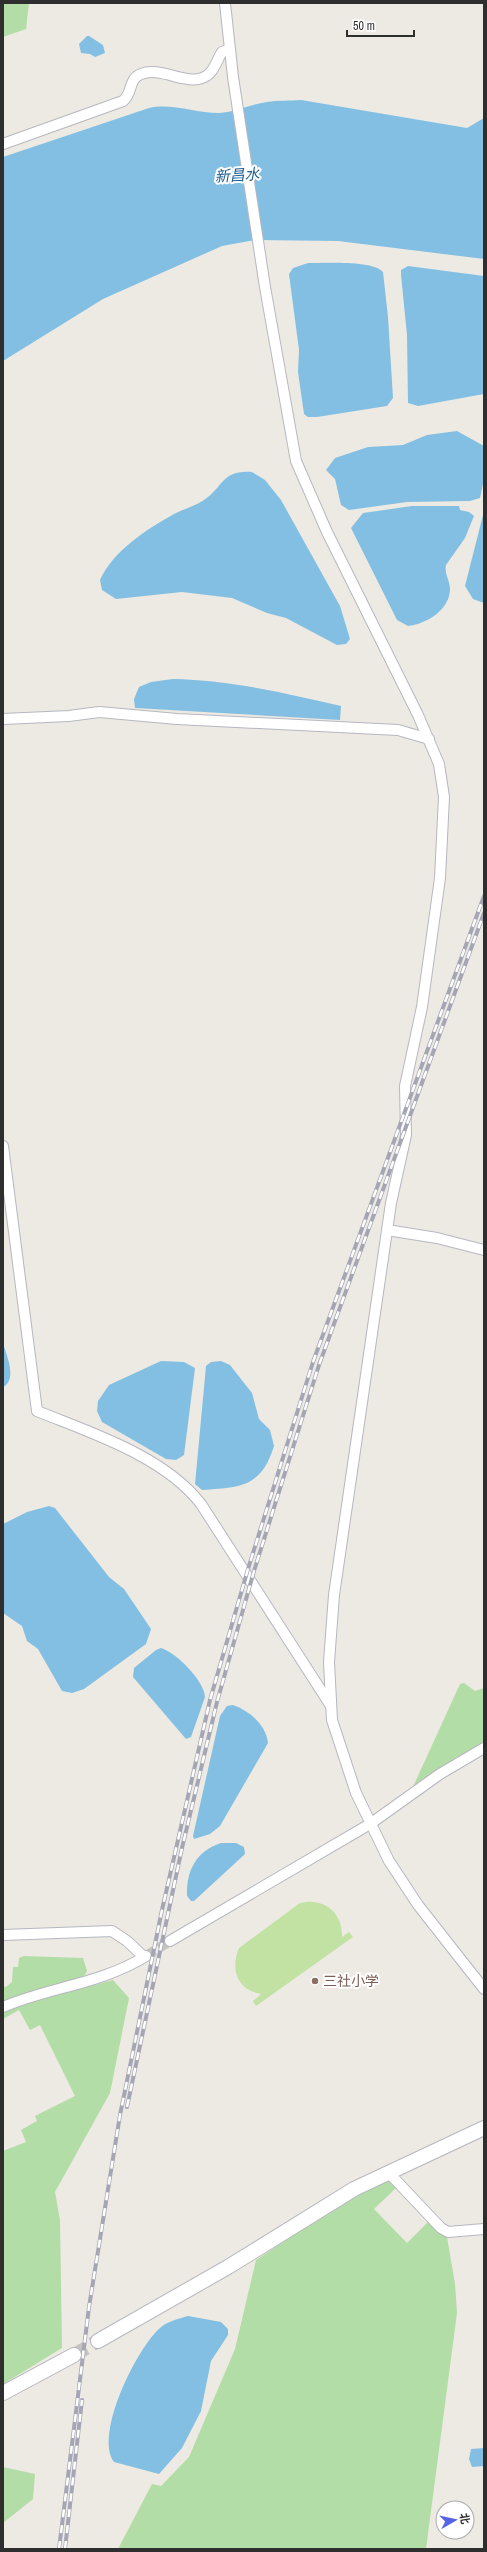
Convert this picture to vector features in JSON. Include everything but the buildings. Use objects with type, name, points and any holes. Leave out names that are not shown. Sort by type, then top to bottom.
[{"type":"street","points":[[225,3],[233,76],[264,288],[289,431],[300,474],[429,739],[439,764],[444,797],[440,878],[422,1007],[405,1086],[406,1135],[387,1230],[334,1595],[329,1662],[330,1706],[341,1752],[370,1824],[403,1885],[484,1989]]},
{"type":"street","points":[[3,144],[123,101],[133,78],[145,73],[160,71],[189,80],[201,78],[211,72],[222,52],[230,49]]},
{"type":"street","points":[[3,719],[69,716],[99,712],[177,719],[398,730],[429,739]]},
{"type":"street","points":[[3,1146],[37,1410],[104,1438],[165,1470],[187,1487],[201,1504],[330,1706]]},
{"type":"street","points":[[387,1230],[437,1238],[484,1250]]},
{"type":"street","points":[[170,1941],[370,1824],[440,1774],[484,1748]]},
{"type":"street","points":[[3,1935],[112,1931],[145,1956],[119,1971],[100,1978],[3,2007]]},
{"type":"street","points":[[98,2341],[228,2267],[336,2200],[483,2126]]},
{"type":"street","points":[[389,2172],[444,2230],[460,2232],[484,2230]]},
{"type":"street","points":[[3,2393],[74,2355]]},
{"type":"green space","points":[[3,3],[29,3],[26,29],[3,37]]},
{"type":"green space","points":[[464,1683],[475,1691],[484,1688],[484,1743],[455,1758],[412,1789],[460,1684]]},
{"type":"green space","points":[[306,1902],[321,1904],[333,1911],[340,1922],[342,1937],[349,1932],[353,1937],[256,2006],[253,2001],[261,1994],[246,1988],[241,1983],[236,1971],[235,1963],[239,1948],[300,1903]]},
{"type":"green space","points":[[24,1956],[83,1958],[87,1971],[83,1978],[3,2004],[3,1986],[6,1987],[12,1982],[13,1967],[18,1967],[19,1958]]},
{"type":"green space","points":[[113,1980],[129,1998],[110,2093],[55,2192],[60,2220],[62,2348],[3,2384],[3,2151],[26,2142],[21,2130],[37,2121],[35,2116],[75,2096],[40,2025],[30,2030],[19,2010],[3,2019],[3,2010]]},
{"type":"green space","points":[[388,2180],[397,2187],[374,2209],[407,2243],[430,2220],[447,2237],[455,2284],[457,2313],[426,2549],[118,2549],[152,2484],[161,2486],[189,2457],[235,2349],[256,2260],[334,2208]]},
{"type":"green space","points":[[3,2467],[35,2474],[33,2499],[3,2523]]},
{"type":"water","points":[[87,36],[103,45],[105,53],[95,57],[90,54],[81,53],[79,44]]},
{"type":"water","name":"新昌水","points":[[301,100],[467,128],[484,118],[484,259],[338,241],[255,240],[222,246],[103,299],[3,361],[3,157],[149,108],[175,107],[201,112],[219,113],[267,102]]},
{"type":"water","points":[[308,263],[359,264],[378,268],[383,272],[388,317],[393,398],[387,406],[317,417],[308,417],[304,414],[298,372],[299,350],[289,274],[293,268]]},
{"type":"water","points":[[408,266],[484,276],[484,394],[418,406],[408,403],[407,335],[401,270]]},
{"type":"water","points":[[457,431],[484,446],[484,479],[480,498],[470,501],[407,502],[349,510],[341,505],[335,479],[326,470],[335,458],[368,447],[403,445],[427,435]]},
{"type":"water","points":[[242,472],[252,472],[265,480],[281,500],[340,606],[350,639],[346,644],[337,645],[286,618],[267,613],[232,598],[182,592],[116,599],[102,590],[100,580],[106,569],[122,550],[142,534],[174,514],[204,500],[211,495],[228,477]]},
{"type":"water","points":[[412,506],[459,506],[460,510],[469,512],[474,516],[465,538],[446,565],[450,589],[449,597],[446,603],[436,615],[415,625],[408,626],[397,620],[351,528],[363,513]]},
{"type":"water","points":[[484,511],[484,603],[473,599],[465,586]]},
{"type":"water","points":[[173,679],[236,685],[278,692],[341,706],[340,720],[135,708],[134,699],[139,687],[151,682]]},
{"type":"water","points":[[3,1343],[10,1366],[10,1379],[3,1387]]},
{"type":"water","points":[[161,1361],[184,1362],[195,1368],[184,1455],[176,1460],[166,1459],[102,1422],[97,1411],[98,1401],[109,1385]]},
{"type":"water","points":[[221,1361],[230,1365],[252,1393],[259,1419],[270,1430],[274,1446],[269,1460],[256,1478],[238,1486],[202,1490],[195,1484],[206,1366],[211,1362]]},
{"type":"water","points":[[49,1506],[55,1508],[109,1577],[124,1589],[151,1629],[146,1644],[84,1689],[72,1693],[62,1691],[38,1649],[27,1641],[22,1626],[3,1613],[3,1524],[27,1512]]},
{"type":"water","points":[[161,1648],[182,1661],[189,1668],[200,1683],[205,1697],[191,1737],[186,1739],[133,1677],[134,1668],[156,1650]]},
{"type":"water","points":[[233,1705],[251,1715],[261,1725],[267,1736],[268,1743],[220,1826],[210,1834],[194,1839],[193,1836],[220,1716],[227,1706]]},
{"type":"water","points":[[221,1843],[236,1843],[244,1847],[245,1854],[194,1901],[191,1901],[187,1896],[187,1887],[188,1878],[194,1863],[205,1851]]},
{"type":"water","points":[[188,2316],[221,2322],[228,2329],[228,2335],[211,2361],[201,2411],[182,2448],[159,2474],[114,2462],[109,2449],[110,2432],[121,2392],[130,2372],[140,2353],[160,2328],[177,2319]]},
{"type":"water","points":[[484,2448],[484,2466],[472,2467],[469,2459],[471,2449]]},
{"type":"tunnel","points":[[146,1956],[170,1941]]},
{"type":"tunnel","points":[[74,2355],[98,2341]]},
{"type":"railway","points":[[59,2549],[89,2307],[120,2115],[162,1910],[210,1700],[248,1569],[313,1362],[484,896]]},
{"type":"railway","points":[[127,2107],[182,1848],[217,1702],[254,1571],[319,1365],[484,913]]},
{"type":"railway","points":[[65,2549],[82,2400]]},
{"type":"place","name":"三社小学","points":[[315,1981]]}]
